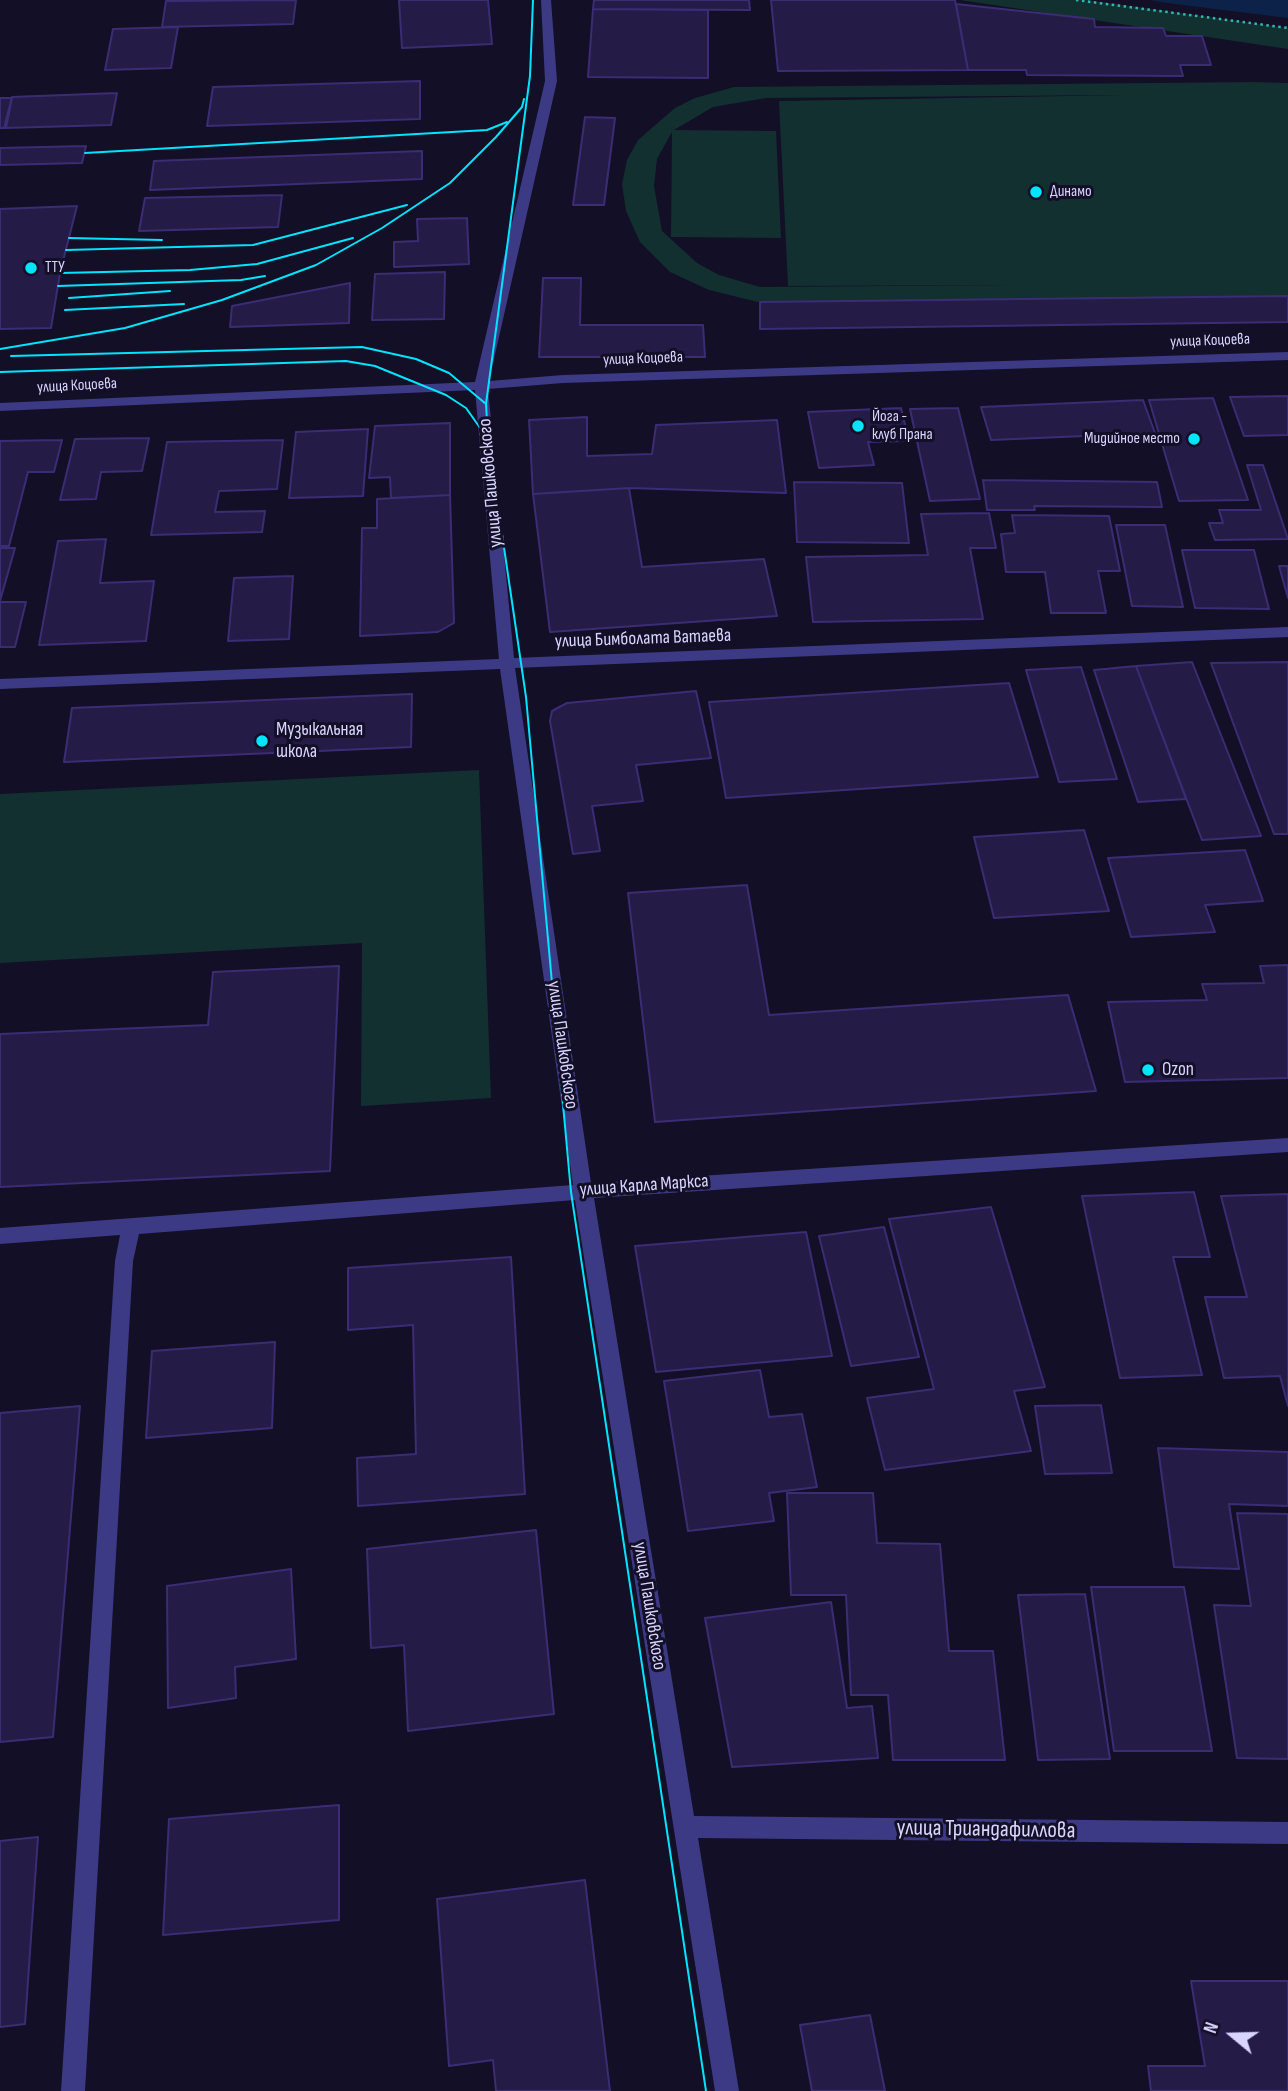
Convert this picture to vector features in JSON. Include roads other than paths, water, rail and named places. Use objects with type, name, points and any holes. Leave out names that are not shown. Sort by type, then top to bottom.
[{"type":"street","name":"улица Пашковского","points":[[546,0],[551,81],[481,386],[487,424],[506,664],[584,1191],[727,2091]]},
{"type":"street","name":"улица Коцоева","points":[[0,407],[481,386],[563,379],[1288,356]]},
{"type":"street","name":"улица Бимболата Ватаева","points":[[0,684],[1288,632]]},
{"type":"street","name":"улица Карла Маркса","points":[[0,1236],[584,1191],[1288,1145]]},
{"type":"street","points":[[73,2091],[124,1261],[131,1225]]},
{"type":"street","name":"улица Триандафиллова","points":[[683,1827],[1288,1833]]},
{"type":"water","points":[[1149,0],[1288,0],[1288,18],[1174,4]]},
{"type":"tram line","points":[[486,404],[530,76],[533,0]]},
{"type":"tram line","points":[[0,349],[125,328],[222,300],[316,265],[382,228],[450,183],[496,137],[522,107],[524,99]]},
{"type":"tram line","points":[[85,153],[487,130],[507,122]]},
{"type":"tram line","points":[[66,250],[253,245],[407,205]]},
{"type":"tram line","points":[[69,238],[162,240]]},
{"type":"tram line","points":[[60,273],[190,270],[257,264],[353,238]]},
{"type":"tram line","points":[[58,286],[241,280],[265,276]]},
{"type":"tram line","points":[[69,298],[170,291]]},
{"type":"tram line","points":[[65,310],[184,304]]},
{"type":"tram line","points":[[11,356],[362,347],[416,359],[449,373],[486,404]]},
{"type":"tram line","points":[[0,372],[346,361],[375,366],[446,395],[466,408],[488,439]]},
{"type":"tram line","points":[[486,404],[488,439]]},
{"type":"tram line","points":[[488,439],[526,697],[571,1192],[706,2091]]},
{"type":"place","name":"Динамо","points":[[1036,192]]},
{"type":"place","name":"ТТУ","points":[[31,268]]},
{"type":"place","name":"Йога - клуб Прана","points":[[858,426]]},
{"type":"place","name":"Мидийное место","points":[[1194,439]]},
{"type":"place","name":"Музыкальная школа","points":[[262,741]]},
{"type":"place","name":"Ozon","points":[[1148,1070]]}]
